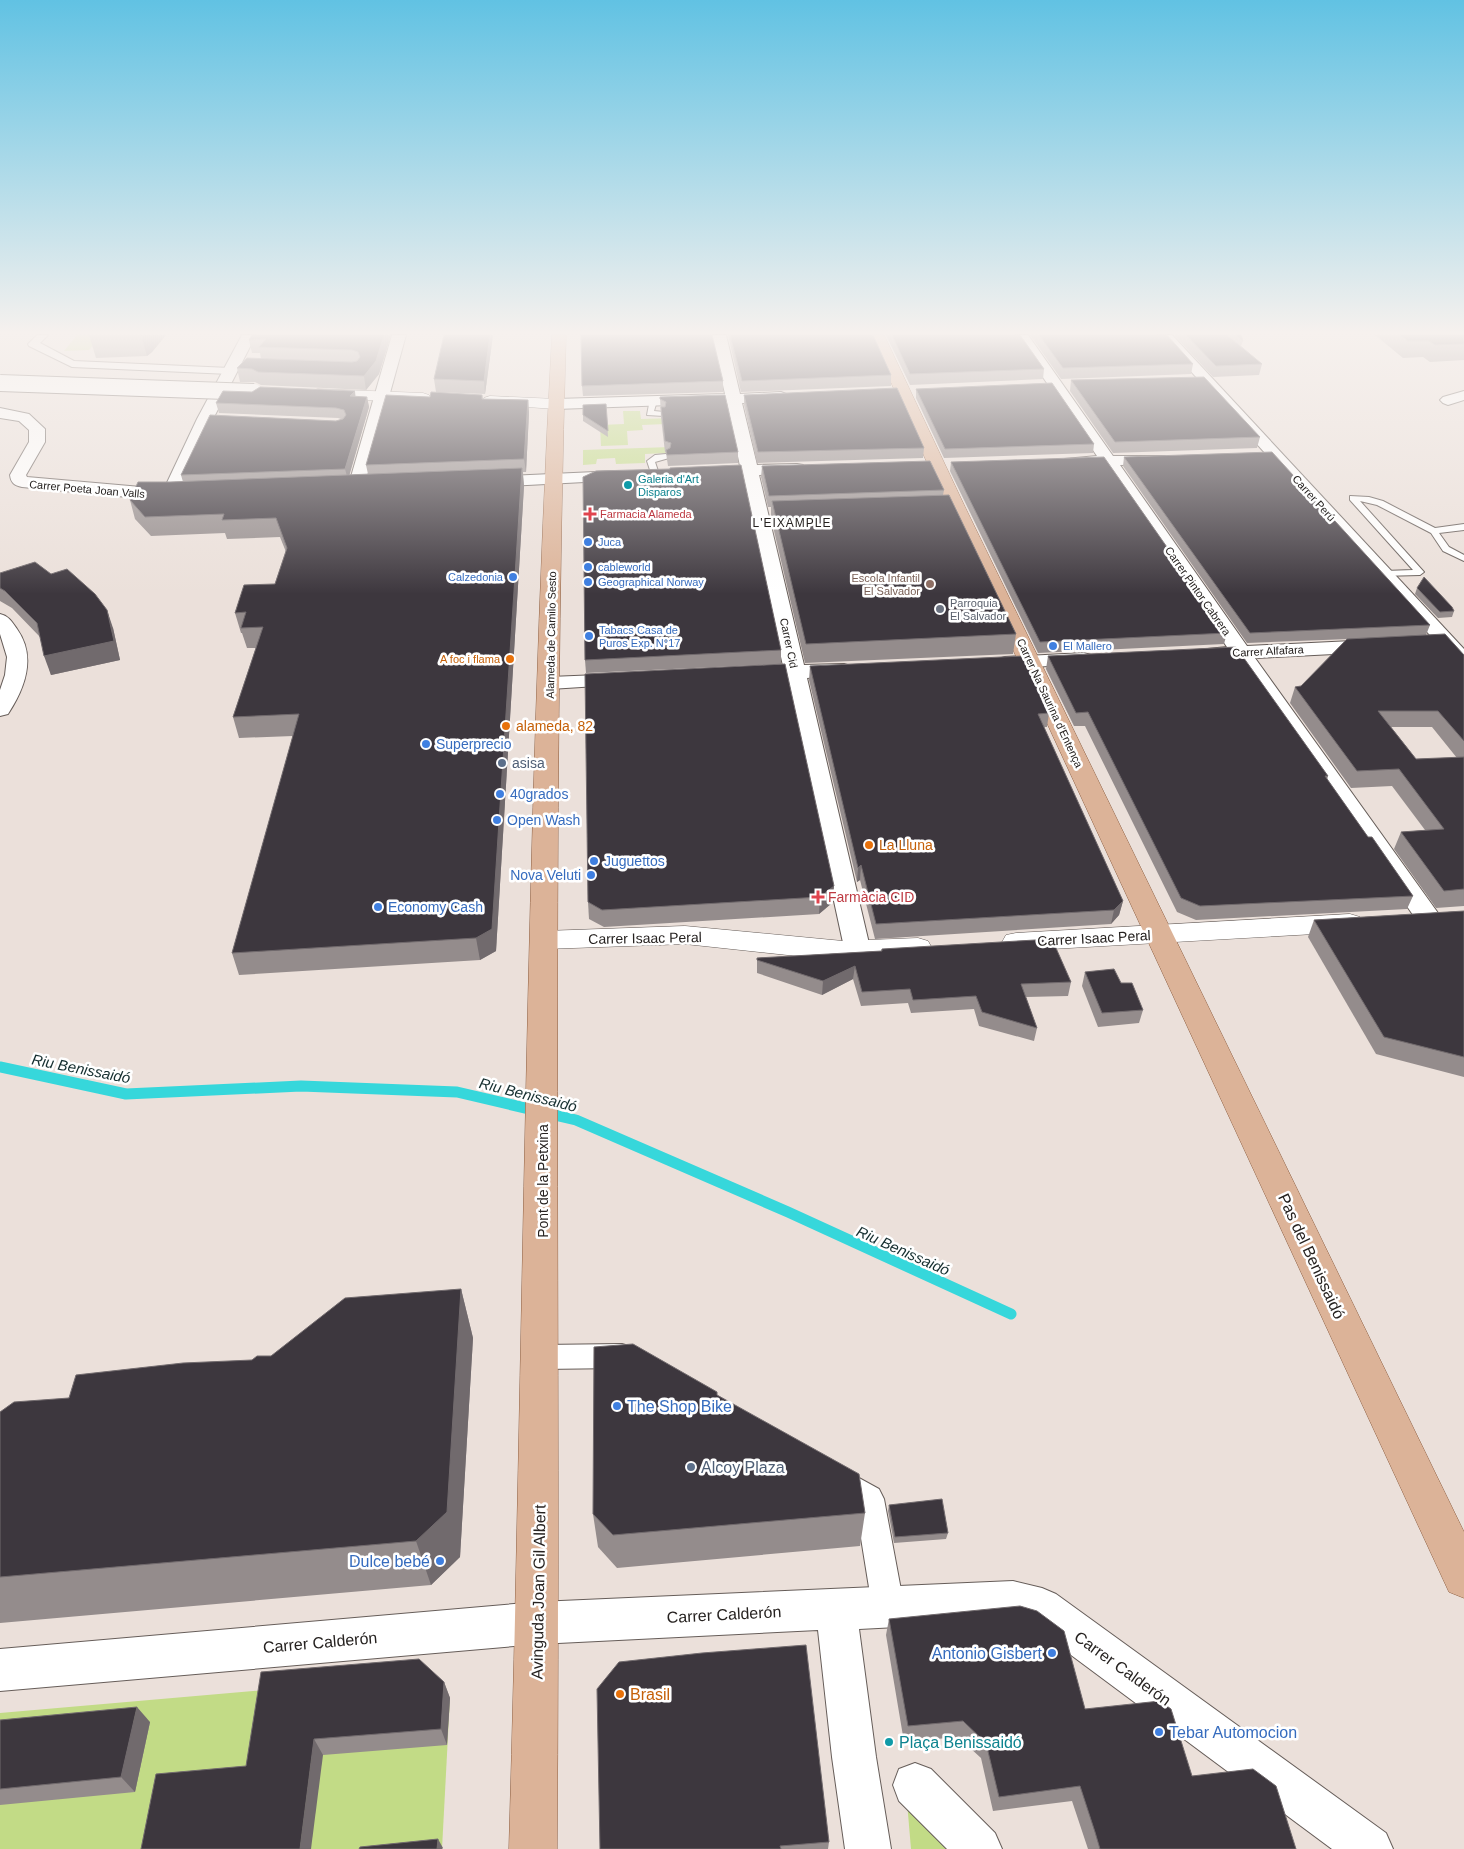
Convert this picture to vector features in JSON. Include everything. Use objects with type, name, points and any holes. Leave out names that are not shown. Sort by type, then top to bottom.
[{"type":"main road","name":"Alameda de Camilo Sesto","points":[[544,953],[555,421]]},
{"type":"main road","name":"Carrer Na Saurina d'Entença","points":[[916,421],[936,465],[951,507],[1031,662],[1160,934]]},
{"type":"main road","points":[[1400,920],[1442,918]]},
{"type":"main road","name":"Carrer Isaac Peral","points":[[995,944],[1371,922]]},
{"type":"main road","name":"Carrer Isaac Peral","points":[[544,953],[685,934],[858,952],[946,946]]},
{"type":"main road","name":"Pas del Benissaidó","points":[[1160,934],[1464,1577]]},
{"type":"main road","name":"Pont de la Petxina","points":[[541,1347],[544,953]]},
{"type":"main road","name":"Avinguda Joan Gil Albert","points":[[533,1849],[541,1347]]},
{"type":"street","name":"Carrer Poeta Joan Valls","points":[[29,421],[37,429],[37,442],[18,475],[18,480],[22,482],[149,494],[189,494]]},
{"type":"street","points":[[170,494],[204,421]]},
{"type":"street","points":[[356,488],[375,421]]},
{"type":"street","name":"Carrer Cid","points":[[739,421],[750,470],[765,513],[795,673],[858,952]]},
{"type":"street","name":"Carrer Pintor Cabrera","points":[[1081,421],[1241,652],[1442,918]]},
{"type":"street","name":"Carrer Perú","points":[[1244,421],[1464,661]]},
{"type":"street","points":[[1255,455],[1274,454]]},
{"type":"street","points":[[1059,462],[1177,458]]},
{"type":"street","points":[[693,473],[817,468]]},
{"type":"street","points":[[470,483],[674,473]]},
{"type":"street","points":[[336,488],[375,487]]},
{"type":"street","points":[[0,620],[13,638],[18,661],[11,691],[0,709]]},
{"type":"street","points":[[1417,644],[1447,642]]},
{"type":"street","name":"Carrer Alfafara","points":[[1182,655],[1388,645]]},
{"type":"street","points":[[984,664],[1104,658]]},
{"type":"street","points":[[727,675],[868,669]]},
{"type":"street","points":[[550,683],[639,679]]},
{"type":"street","points":[[541,1347],[623,1356],[648,1370]]},
{"type":"street","points":[[818,1469],[869,1499],[888,1606]]},
{"type":"street","name":"Carrer Calderón","points":[[0,1670],[538,1623],[1013,1601],[1042,1608],[1370,1849]]},
{"type":"street","points":[[836,1609],[854,1757],[868,1849]]},
{"type":"street","points":[[915,1785],[980,1849]]},
{"type":"lane","points":[[655,474],[651,461],[658,457],[666,456]]},
{"type":"lane","points":[[1384,574],[1420,572],[1354,498],[1370,499],[1380,503],[1434,531],[1464,528]]},
{"type":"lane","points":[[1434,531],[1446,549],[1464,558]]},
{"type":"green space","points":[[624,421],[713,422],[642,425],[643,430],[627,431],[628,445],[601,446],[600,425],[624,424]]},
{"type":"green space","points":[[729,445],[713,451],[645,454],[645,463],[616,464],[615,458],[597,459],[596,464],[583,465],[583,450]]},
{"type":"green space","points":[[426,1676],[450,1698],[442,1849],[0,1849],[0,1713]]},
{"type":"green space","points":[[907,1802],[956,1849],[911,1849]]},
{"type":"building","points":[[207,421],[360,421],[345,469],[181,475]]},
{"type":"building","points":[[378,421],[527,421],[524,459],[366,465]]},
{"type":"building","points":[[593,421],[607,421],[608,431]]},
{"type":"building","points":[[663,421],[731,421],[738,452],[667,455],[666,450],[670,448],[671,443],[665,441]]},
{"type":"building","points":[[750,421],[912,421],[924,448],[758,452]]},
{"type":"building","points":[[932,421],[1078,421],[1094,444],[945,449]]},
{"type":"building","points":[[1100,421],[1245,421],[1260,437],[1115,442]]},
{"type":"building","points":[[1272,452],[1430,625],[1250,633],[1124,457]]},
{"type":"building","points":[[1104,457],[1227,633],[1040,642],[951,462]]},
{"type":"building","points":[[930,461],[944,490],[769,496],[762,466]]},
{"type":"building","points":[[741,465],[781,650],[585,660],[583,477],[596,471]]},
{"type":"building","points":[[522,468],[492,929],[476,938],[232,953],[299,714],[233,717],[263,627],[241,628],[246,612],[235,613],[244,585],[275,584],[287,548],[276,518],[222,520],[224,514],[145,517],[130,500],[138,482]]},
{"type":"building","points":[[949,495],[1016,634],[806,644],[772,501]]},
{"type":"building","points":[[35,562],[51,574],[67,569],[95,594],[107,610],[114,641],[44,656],[37,623],[0,588],[0,573]]},
{"type":"building","points":[[1424,577],[1454,611],[1440,612],[1417,588]]},
{"type":"building","points":[[1445,634],[1464,655],[1464,741],[1438,711],[1378,711],[1416,759],[1464,757],[1464,889],[1444,891],[1401,832],[1444,829],[1399,769],[1357,771],[1295,687],[1301,686],[1347,639]]},
{"type":"building","points":[[1236,647],[1328,776],[1325,776],[1368,837],[1372,837],[1413,896],[1200,906],[1181,898],[1088,712],[1076,713],[1048,656]]},
{"type":"building","points":[[1023,656],[1049,713],[1038,714],[1123,901],[1114,910],[876,924],[861,865],[858,868],[810,666]]},
{"type":"building","points":[[785,664],[834,886],[820,897],[602,910],[588,902],[585,674]]},
{"type":"building","points":[[1464,911],[1464,1057],[1384,1037],[1314,920]]},
{"type":"building","points":[[1052,939],[1071,982],[1021,984],[1037,1028],[982,1012],[976,996],[913,1000],[910,989],[862,992],[855,966],[823,981],[757,960],[757,958],[882,951],[882,949]]},
{"type":"building","points":[[1114,969],[1121,983],[1132,983],[1143,1010],[1102,1013],[1085,972]]},
{"type":"building","points":[[461,1289],[447,1512],[416,1541],[0,1577],[0,1412],[14,1402],[69,1398],[76,1375],[183,1363],[252,1360],[257,1356],[271,1356],[345,1298]]},
{"type":"building","name":"Alcoy Plaza","points":[[633,1344],[717,1392],[717,1395],[859,1474],[865,1513],[613,1535],[593,1514],[594,1347]]},
{"type":"building","points":[[942,1499],[948,1533],[895,1537],[889,1505]]},
{"type":"building","points":[[1020,1606],[1037,1611],[1064,1631],[1085,1709],[1160,1701],[1171,1709],[1192,1776],[1253,1769],[1276,1786],[1296,1849],[1100,1849],[1080,1786],[999,1797],[986,1743],[963,1721],[908,1726],[889,1619]]},
{"type":"building","points":[[806,1645],[829,1842],[780,1846],[781,1849],[600,1849],[597,1689],[619,1662]]},
{"type":"building","points":[[419,1659],[444,1682],[441,1729],[314,1739],[300,1849],[141,1849],[156,1774],[246,1766],[261,1672]]},
{"type":"building","points":[[137,1707],[121,1777],[0,1789],[0,1720]]},
{"type":"building","points":[[438,1839],[437,1849],[359,1849],[360,1847]]},
{"type":"waterway","name":"Riu Benissaidó","points":[[0,1067],[126,1094],[301,1086],[457,1092],[576,1120],[788,1212],[1011,1314]]},
{"type":"place","name":"Galeria d'Art Disparos","points":[[628,485]]},
{"type":"place","name":"Farmacia Alameda","points":[[590,514]]},
{"type":"place","name":"Juca","points":[[588,542]]},
{"type":"place","name":"cableworld","points":[[588,567]]},
{"type":"place","name":"Calzedonia","points":[[513,577]]},
{"type":"place","name":"Geographical Norway","points":[[588,582]]},
{"type":"place","name":"Escola Infantil El Salvador","points":[[930,584]]},
{"type":"place","name":"Parroquia El Salvador","points":[[940,609]]},
{"type":"place","name":"Tabacs Casa de Puros Exp. N°17","points":[[589,636]]},
{"type":"place","name":"El Mallero","points":[[1053,646]]},
{"type":"place","name":"A foc i flama","points":[[510,659]]},
{"type":"place","name":"alameda, 82","points":[[506,726]]},
{"type":"place","name":"Superprecio","points":[[426,744]]},
{"type":"place","name":"asisa","points":[[502,763]]},
{"type":"place","name":"40grados","points":[[500,794]]},
{"type":"place","name":"Open Wash","points":[[497,820]]},
{"type":"place","name":"La Lluna","points":[[869,845]]},
{"type":"place","name":"Juguettos","points":[[594,861]]},
{"type":"place","name":"Nova Veluti","points":[[591,875]]},
{"type":"place","name":"Farmàcia CID","points":[[818,897]]},
{"type":"place","name":"Economy Cash","points":[[378,907]]},
{"type":"place","name":"The Shop Bike","points":[[617,1406]]},
{"type":"place","name":"Alcoy Plaza","points":[[691,1467]]},
{"type":"place","name":"Dulce bebé","points":[[440,1561]]},
{"type":"place","name":"Antonio Gisbert","points":[[1052,1653]]},
{"type":"place","name":"Brasil","points":[[620,1694]]},
{"type":"place","name":"Tebar Automocion","points":[[1159,1732]]},
{"type":"place","name":"Plaça Benissaidó","points":[[889,1742]]},
{"type":"district","name":"L'EIXAMPLE","points":[[792,523]]}]
